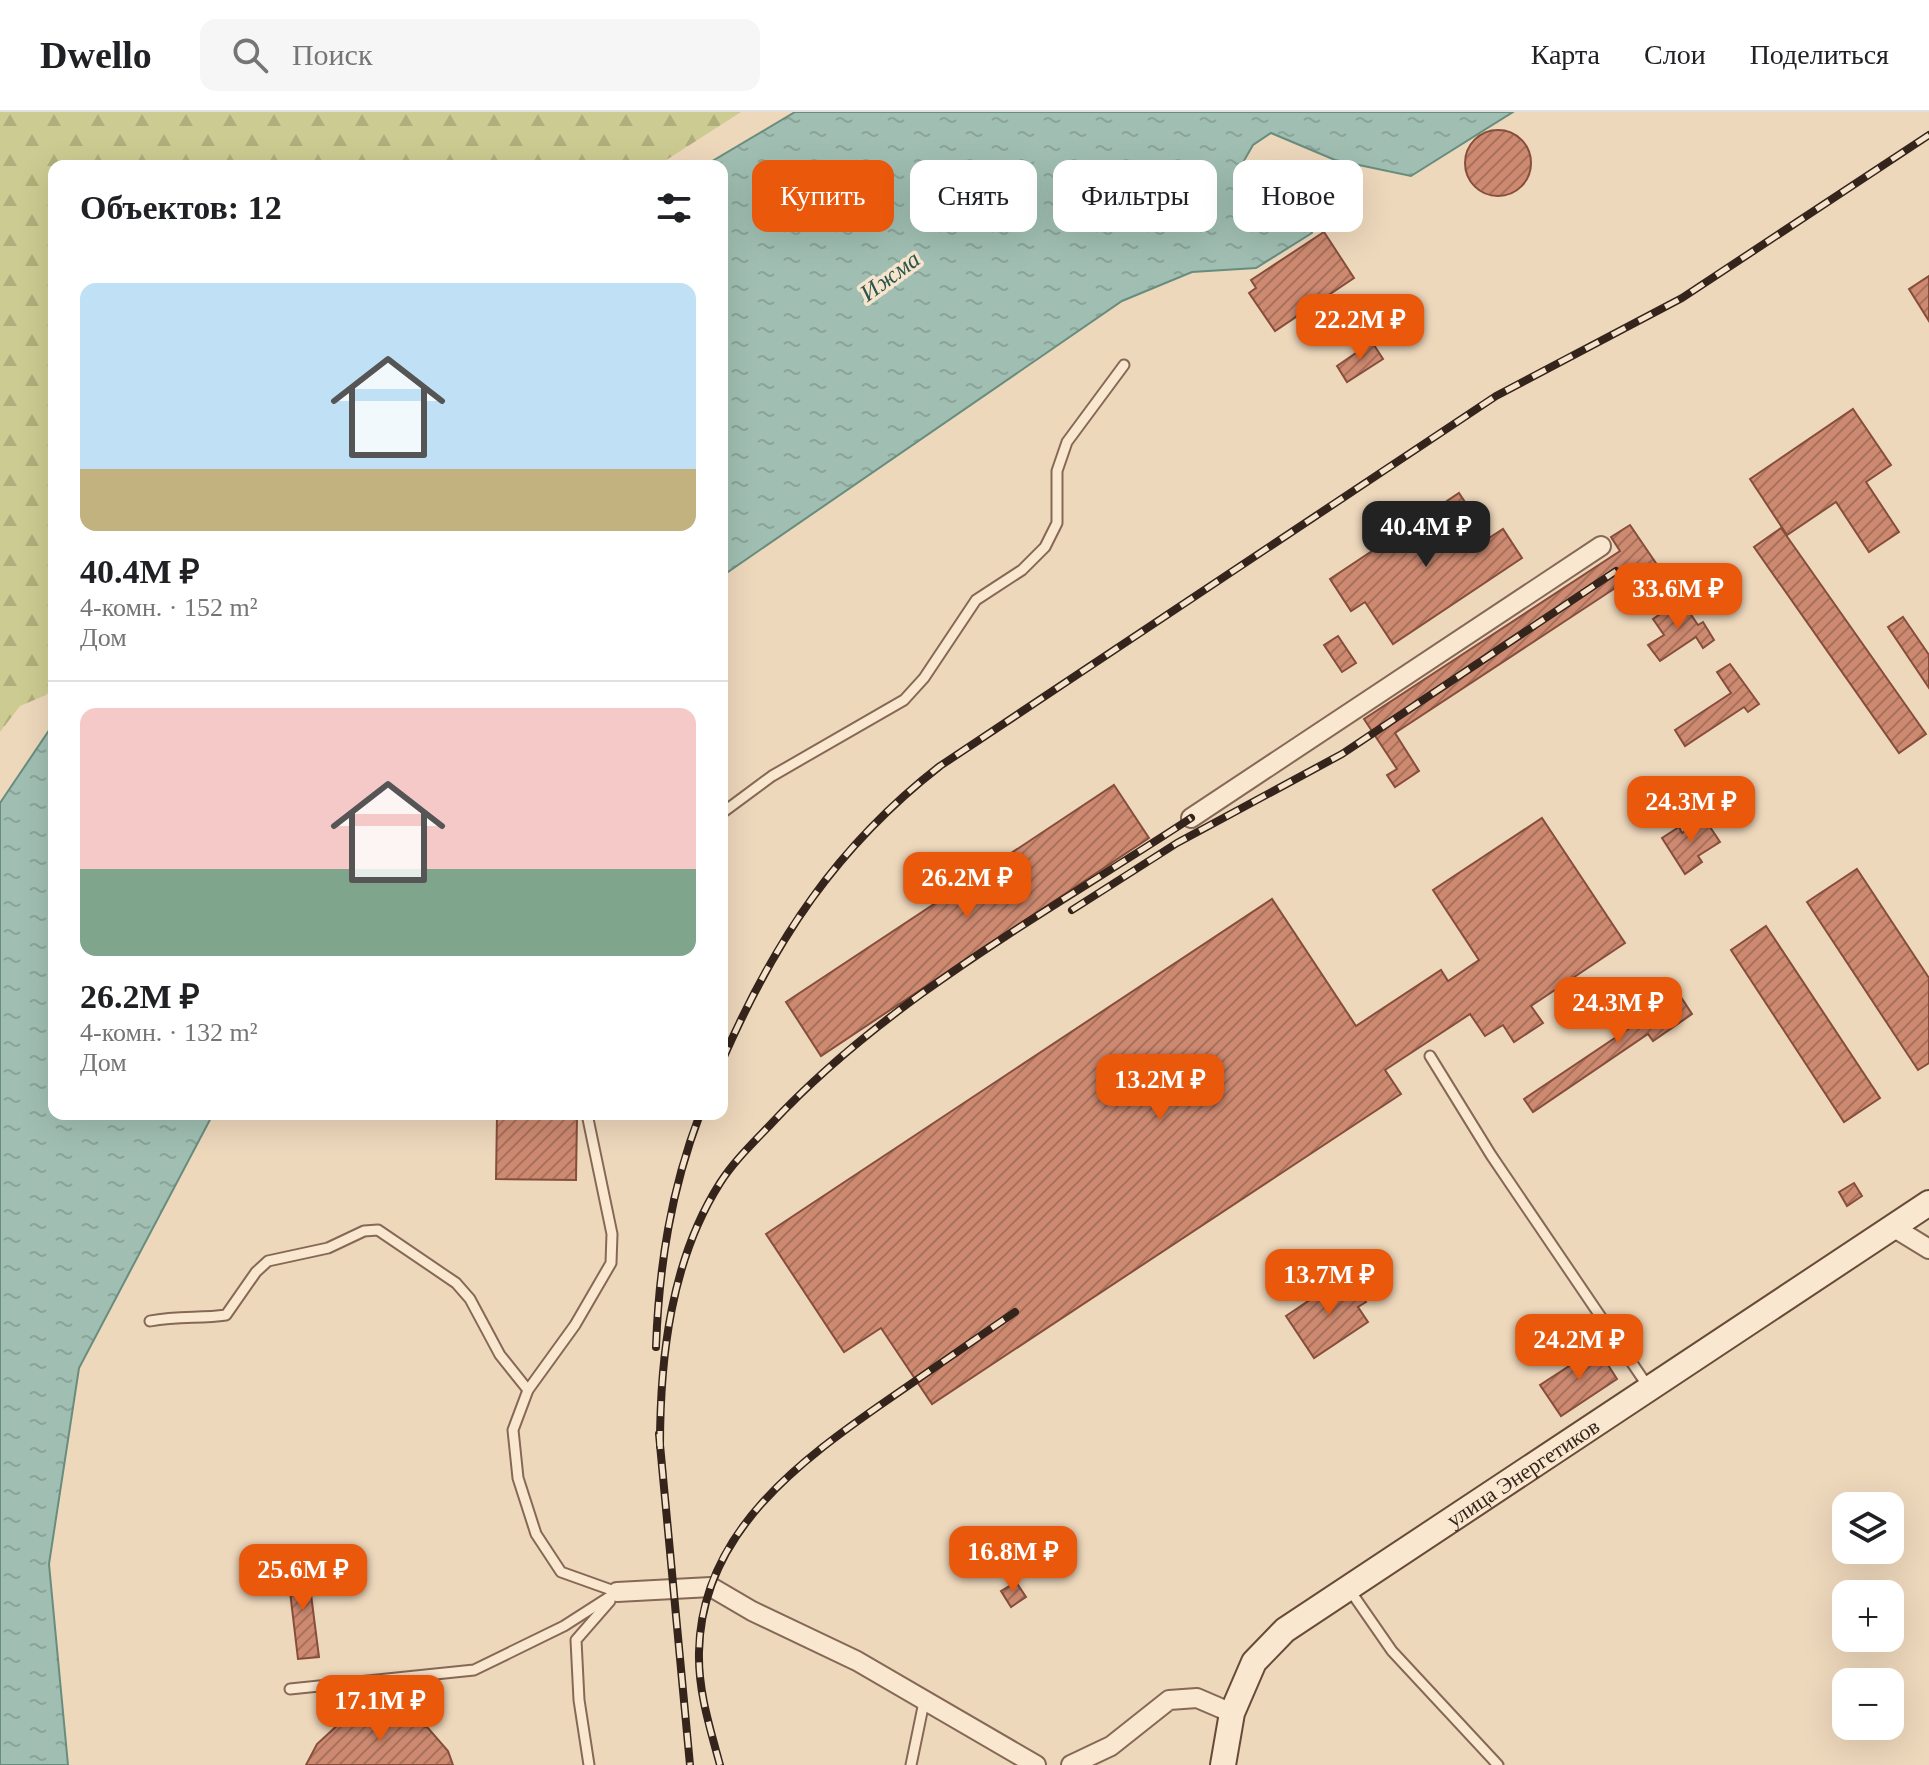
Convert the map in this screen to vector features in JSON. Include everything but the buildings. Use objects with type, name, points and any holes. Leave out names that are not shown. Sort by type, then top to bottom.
[{"type":"main road","name":"улица Энергетиков","points":[[1223,1765],[1232,1713],[1254,1662],[1285,1630],[1929,1203]]},
{"type":"street","points":[[1191,818],[1601,546]]},
{"type":"street","points":[[1893,1227],[1929,1249]]},
{"type":"street","points":[[617,1592],[711,1587],[752,1611],[857,1661],[1036,1765]]},
{"type":"street","points":[[1071,1765],[1111,1746],[1169,1700],[1197,1698],[1232,1713]]},
{"type":"lane","points":[[728,809],[772,776],[904,700],[924,678],[976,600],[1022,570],[1045,547],[1057,523],[1057,471],[1067,442],[1124,365]]},
{"type":"lane","points":[[1430,1056],[1491,1155],[1649,1388]]},
{"type":"lane","points":[[588,1120],[612,1234],[611,1263],[575,1325],[528,1390],[513,1430],[518,1478],[536,1534],[561,1572],[617,1592]]},
{"type":"lane","points":[[150,1321],[183,1314],[207,1318],[226,1315],[256,1272],[268,1261],[328,1248],[364,1231],[378,1230],[456,1283],[470,1299],[500,1355],[528,1390]]},
{"type":"lane","points":[[1347,1587],[1392,1651],[1498,1765]]},
{"type":"lane","points":[[290,1689],[474,1670],[564,1626],[617,1592]]},
{"type":"lane","points":[[589,1765],[583,1736],[576,1640],[617,1592]]},
{"type":"lane","points":[[911,1765],[924,1702]]},
{"type":"green space","points":[[0,112],[741,112],[666,160],[48,160],[48,693],[20,706],[0,732]]},
{"type":"water","name":"Ижма","points":[[795,112],[1513,112],[1411,176],[1363,166],[1363,160],[1335,160],[1271,133],[1253,145],[1244,160],[1233,160],[1233,232],[1312,233],[1256,268],[1192,272],[1122,301],[728,572],[728,160],[714,160]]},
{"type":"water","points":[[48,732],[48,1120],[210,1120],[79,1368],[49,1564],[68,1765],[0,1765],[0,803]]},
{"type":"railway","points":[[728,1048],[764,975],[812,898],[870,829],[940,766],[1496,396],[1682,298],[1929,135]]},
{"type":"railway","points":[[1072,910],[1177,843],[1342,754],[1616,571]]},
{"type":"railway","points":[[660,1446],[662,1378],[679,1277],[703,1213],[738,1160],[817,1078],[918,996],[1191,818]]},
{"type":"railway","points":[[656,1347],[668,1228],[681,1171],[698,1120]]},
{"type":"railway","points":[[720,1765],[703,1695],[699,1652],[704,1609],[717,1570],[737,1535],[762,1503],[822,1447],[1015,1312]]},
{"type":"railway","points":[[659,1434],[690,1765]]}]
